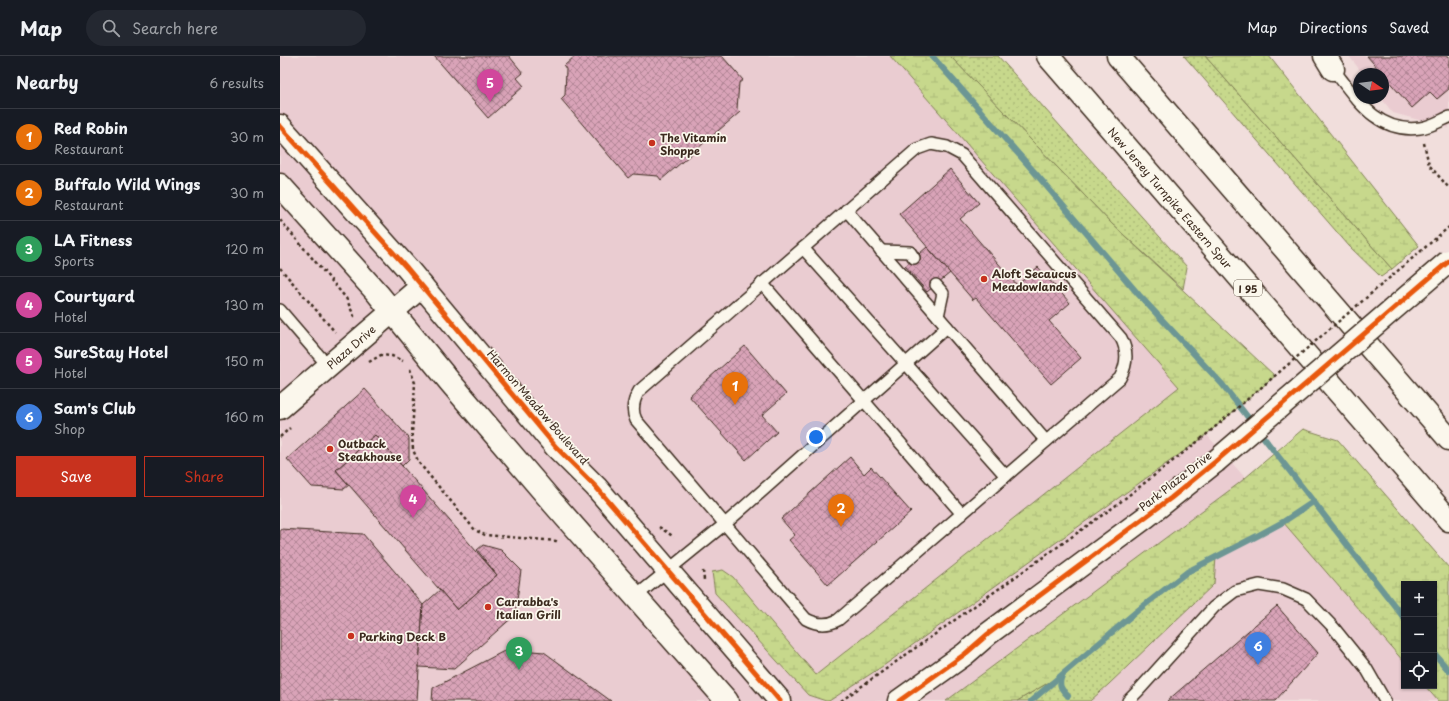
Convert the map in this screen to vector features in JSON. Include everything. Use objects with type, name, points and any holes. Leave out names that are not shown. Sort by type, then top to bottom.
[{"type":"main road","name":"New Jersey Turnpike Eastern Spur","points":[[1048,56],[1449,520]]},
{"type":"main road","points":[[1118,56],[1449,439]]},
{"type":"main road","name":"Harmon Meadow Boulevard","points":[[280,126],[422,286],[556,447],[596,488],[780,701]]},
{"type":"main road","points":[[280,185],[393,311],[460,394],[635,597],[728,701]]},
{"type":"main road","name":"Park Plaza Drive","points":[[899,701],[965,654],[994,629],[1146,517],[1215,462],[1449,261]]},
{"type":"main road","name":"Plaza Drive","points":[[280,408],[422,286]]},
{"type":"lane","points":[[1329,62],[1356,98],[1380,121],[1405,129],[1421,128],[1449,117]]},
{"type":"lane","points":[[931,144],[947,147],[962,155],[1121,338],[1125,346],[1126,354],[1124,371],[1120,378],[838,620],[826,624],[812,622],[806,619],[636,420],[633,414],[635,398],[639,391],[803,248],[917,149],[931,144]]},
{"type":"lane","points":[[846,210],[1046,441]]},
{"type":"lane","points":[[803,248],[1006,476]]},
{"type":"lane","points":[[881,251],[910,252],[914,258]]},
{"type":"lane","points":[[762,283],[962,514]]},
{"type":"lane","points":[[936,285],[943,293],[938,316]]},
{"type":"lane","points":[[280,310],[328,366]]},
{"type":"lane","points":[[635,597],[725,524],[947,326]]},
{"type":"lane","points":[[1128,701],[1214,607],[1235,591],[1259,585],[1283,589],[1306,600],[1333,627],[1366,668],[1385,701]]},
{"type":"path","points":[[1421,128],[1428,165],[1449,188]]},
{"type":"path","points":[[280,220],[346,298],[354,316]]},
{"type":"path","points":[[841,701],[1115,506],[1201,439],[1449,226]]},
{"type":"path","points":[[280,268],[335,332]]},
{"type":"path","points":[[368,362],[381,355],[397,358],[406,364]]},
{"type":"path","points":[[410,368],[415,382],[412,434],[413,450],[419,463],[475,530],[485,535],[556,541],[560,544]]},
{"type":"path","points":[[280,437],[292,427]]},
{"type":"shaded area","points":[[280,56],[890,56],[1180,387],[1171,395],[1401,652],[1401,689],[1435,689],[1445,701],[280,701]]},
{"type":"shaded area","points":[[1349,56],[1449,56],[1449,128],[1393,113],[1386,104],[1389,104],[1389,68],[1358,68]]},
{"type":"green space","points":[[890,56],[950,56],[1112,224],[1275,376],[1201,439],[886,664],[829,701],[826,701],[808,695],[715,593],[712,572],[723,570],[733,577],[816,675],[1179,387]]},
{"type":"green space","points":[[950,56],[998,56],[1187,267],[1183,289],[1112,224]]},
{"type":"green space","points":[[1184,56],[1205,56],[1392,269],[1381,277],[1349,246]]},
{"type":"green space","points":[[1205,56],[1269,56],[1419,246],[1392,269]]},
{"type":"green space","points":[[1303,429],[1338,440],[1449,568],[1449,701],[1438,701],[1428,689],[1437,689],[1437,581],[1401,581],[1401,659],[1283,522],[1187,572],[1137,611],[1063,674],[1017,701],[946,701],[1238,484]]},
{"type":"green space","points":[[1216,557],[1214,584],[1090,701],[1017,701],[1063,674],[1137,611],[1187,572]]},
{"type":"building","points":[[434,56],[509,56],[523,73],[517,78],[524,86],[488,118]]},
{"type":"building","name":"The Vitamin Shoppe","points":[[575,56],[722,56],[743,80],[739,83],[737,109],[740,112],[661,180],[658,176],[633,174],[628,178],[561,99],[565,95],[566,69],[564,66]]},
{"type":"building","points":[[1367,56],[1449,56],[1449,89],[1437,99],[1430,92],[1412,108],[1389,81],[1389,68],[1377,68]]},
{"type":"building","name":"Aloft Secaucus Meadowlands","points":[[950,169],[979,203],[960,219],[1017,285],[1038,267],[1070,303],[1049,321],[1081,358],[1051,384],[976,298],[973,300],[899,214]]},
{"type":"building","points":[[927,247],[950,273],[927,292],[905,266]]},
{"type":"building","points":[[745,346],[786,394],[762,415],[777,432],[746,460],[689,396]]},
{"type":"building","name":"Outback Steakhouse","points":[[365,389],[409,438],[409,459],[402,466],[375,435],[336,470],[349,485],[344,489],[312,487],[287,459]]},
{"type":"building","points":[[375,435],[497,575],[457,610],[336,470]]},
{"type":"building","points":[[850,457],[864,474],[871,467],[911,512],[828,585],[789,540],[795,535],[781,519]]},
{"type":"building","name":"Parking Deck B","points":[[280,529],[363,534],[423,605],[417,701],[280,701]]},
{"type":"building","name":"Carrabba's Italian Grill","points":[[483,545],[501,550],[521,570],[515,615],[454,669],[419,667],[423,605],[440,590],[457,610],[497,575],[477,550]]},
{"type":"building","points":[[1277,606],[1318,653],[1275,701],[1167,701]]},
{"type":"building","points":[[508,649],[544,652],[611,701],[432,701],[433,688]]},
{"type":"waterway","points":[[932,56],[1037,175],[1139,295],[1222,384],[1403,617]]},
{"type":"waterway","points":[[1031,701],[1137,611],[1187,572],[1283,522],[1313,502]]},
{"type":"waterway","points":[[1437,657],[1449,671]]},
{"type":"waterway","points":[[1062,676],[1060,682],[1061,687],[1068,696]]},
{"type":"cycle path","points":[[280,126],[407,268],[556,447],[596,487],[780,701]]},
{"type":"cycle path","points":[[899,701],[965,654],[988,634],[1171,498],[1449,261]]},
{"type":"place","name":"SureStay Hotel","points":[[490,102]]},
{"type":"place","name":"The Vitamin Shoppe","points":[[652,143]]},
{"type":"place","name":"Aloft Secaucus Meadowlands","points":[[984,279]]},
{"type":"place","name":"Red Robin","points":[[735,405]]},
{"type":"place","name":"Outback Steakhouse","points":[[330,449]]},
{"type":"place","name":"Courtyard","points":[[413,518]]},
{"type":"place","name":"Buffalo Wild Wings","points":[[841,527]]},
{"type":"place","name":"Carrabba's Italian Grill","points":[[488,607]]},
{"type":"place","name":"Parking Deck B","points":[[351,636]]},
{"type":"place","name":"Sam's Club","points":[[1258,665]]},
{"type":"place","name":"LA Fitness","points":[[519,670]]}]
